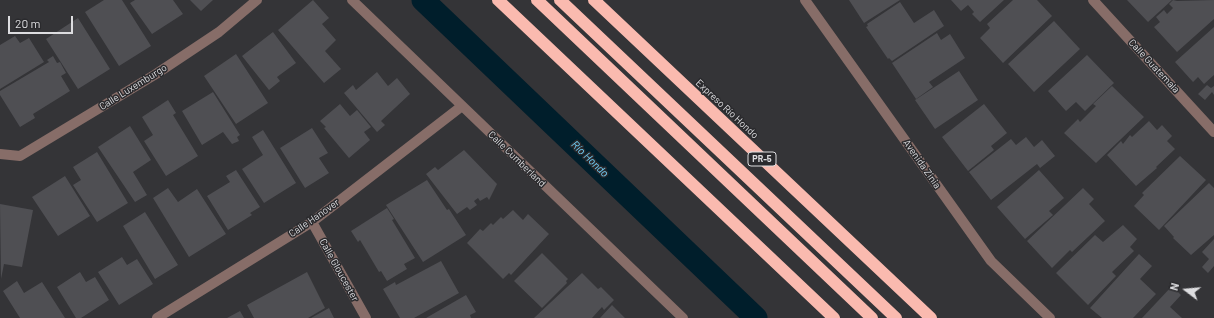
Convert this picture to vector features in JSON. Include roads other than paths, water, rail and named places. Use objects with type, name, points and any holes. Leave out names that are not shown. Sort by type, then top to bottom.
[{"type":"highway","points":[[498,0],[834,318]]},
{"type":"highway","points":[[537,0],[872,318]]},
{"type":"highway","points":[[560,0],[896,318]]},
{"type":"highway","name":"Expreso Río Hondo","points":[[594,0],[930,318]]},
{"type":"street","name":"Calle Luxemburgo","points":[[0,154],[20,156],[156,74],[219,32],[257,0]]},
{"type":"street","name":"Calle Cumberland","points":[[352,0],[683,318]]},
{"type":"street","name":"Avenida Zinia","points":[[805,0],[992,261],[1050,318]]},
{"type":"street","name":"Calle Guatemala","points":[[1093,0],[1214,132]]},
{"type":"street","name":"Calle Hanover","points":[[157,318],[312,222],[462,106]]},
{"type":"street","name":"Calle Gloucester","points":[[312,222],[366,318]]},
{"type":"waterway","name":"Río Hondo","points":[[423,0],[756,318]]}]
